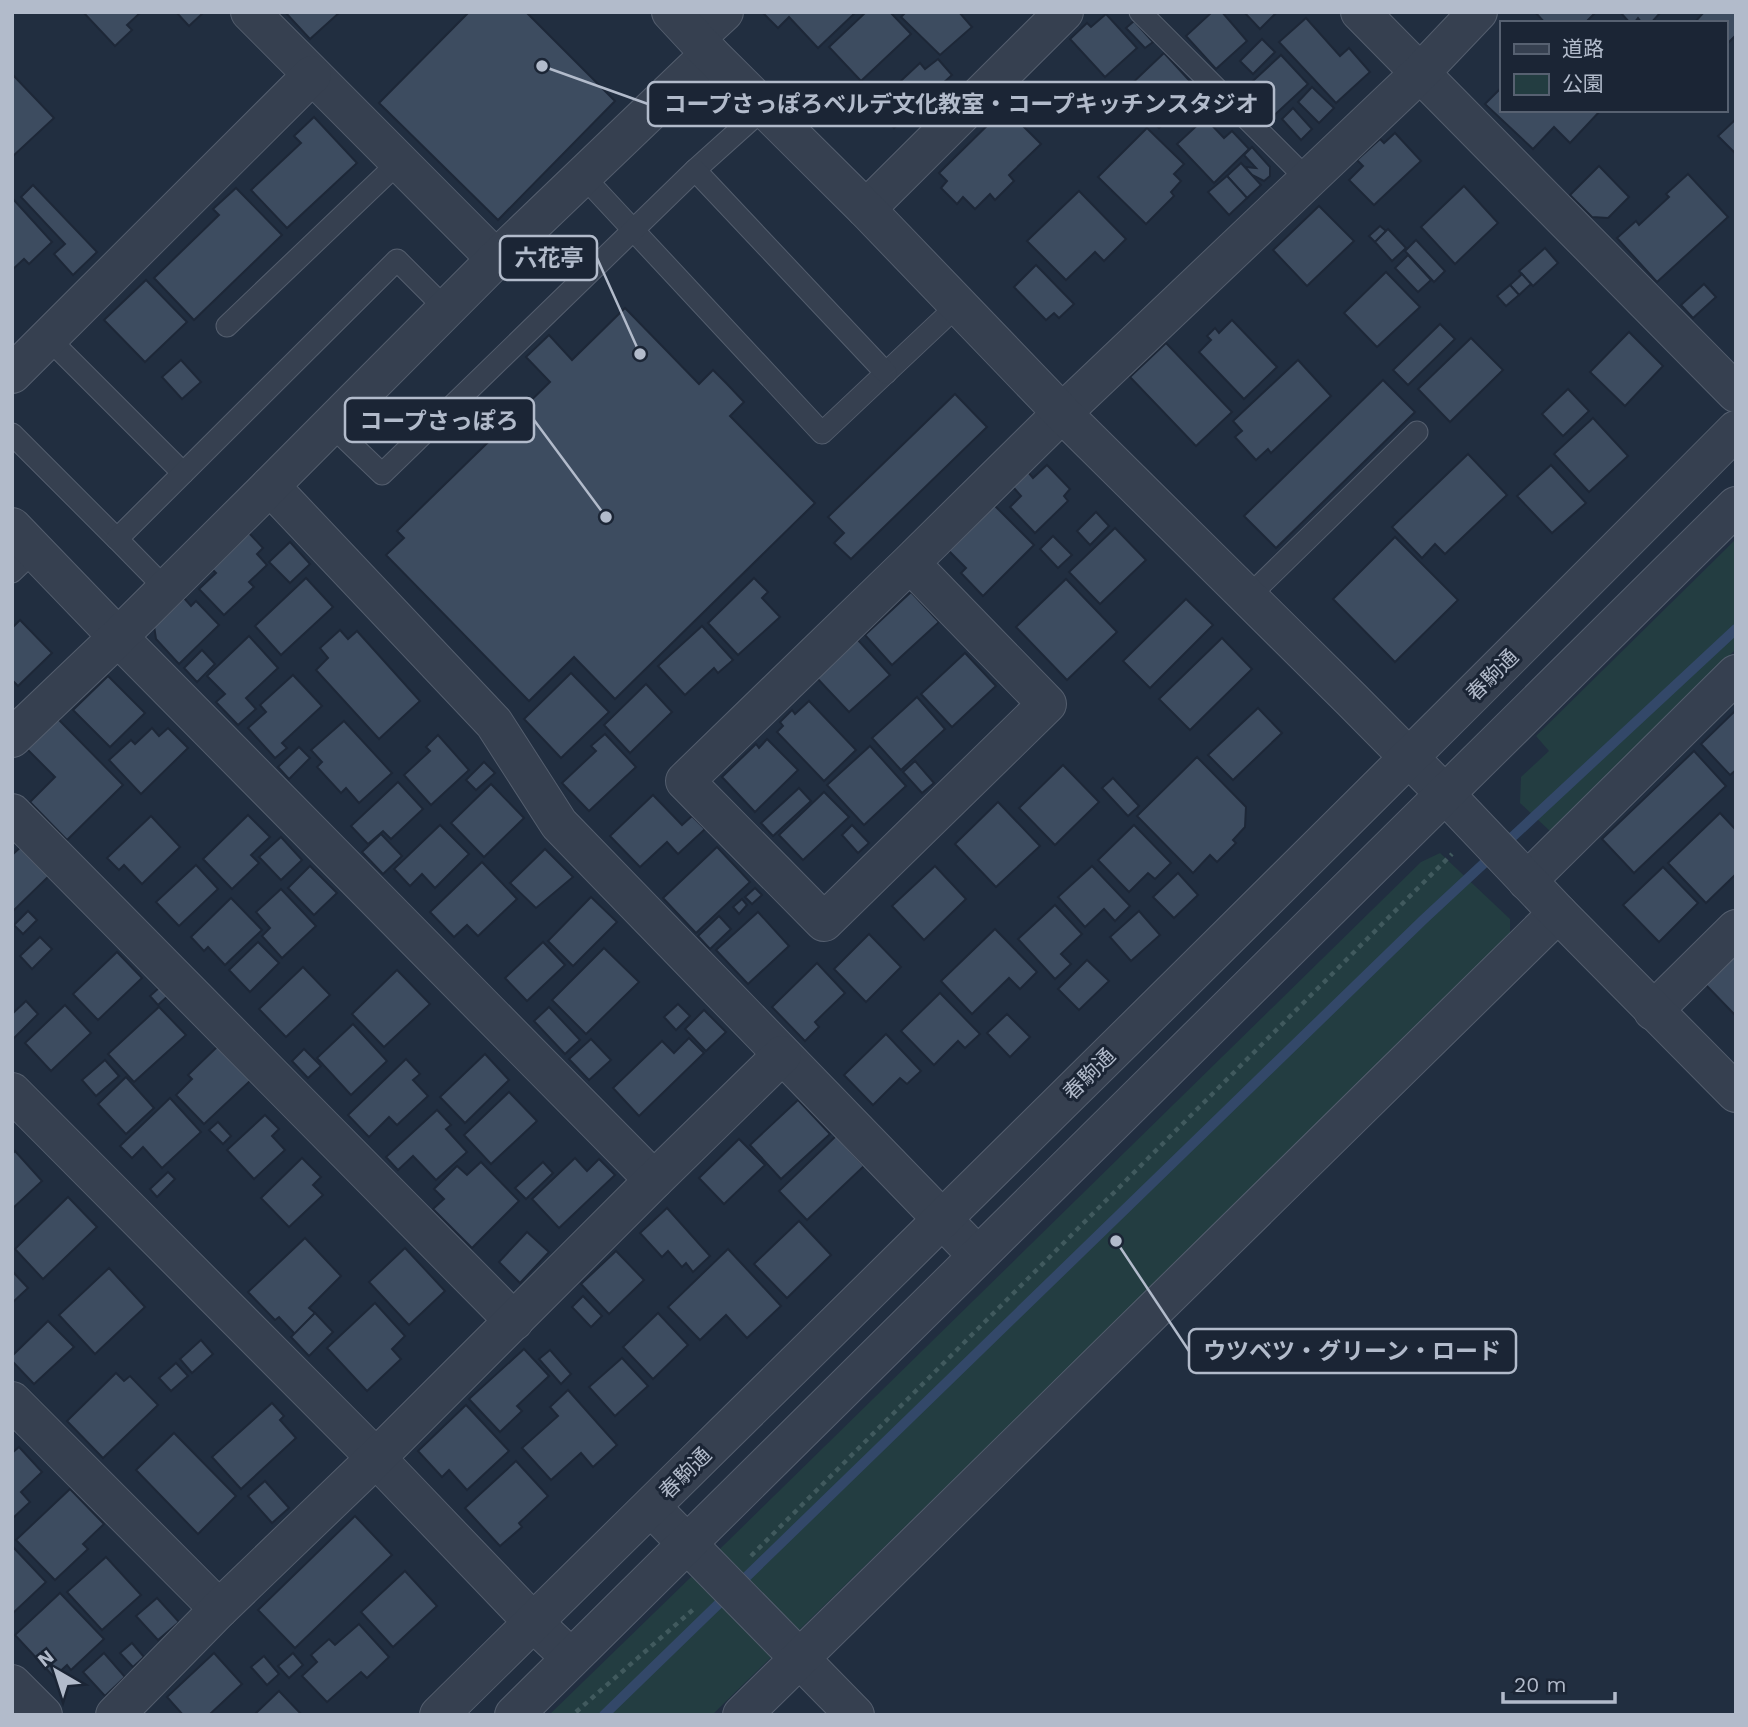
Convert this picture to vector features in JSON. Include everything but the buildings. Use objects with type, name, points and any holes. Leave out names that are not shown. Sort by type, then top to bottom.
[{"type":"street","points":[[250,12],[496,259]]},
{"type":"street","points":[[12,738],[118,637],[496,259],[583,176],[693,35],[724,12]]},
{"type":"street","points":[[866,209],[1064,12]]},
{"type":"street","points":[[1360,12],[1736,393]]},
{"type":"street","points":[[910,563],[1047,704],[824,922],[685,781],[1062,413],[1420,73],[1479,12]]},
{"type":"street","points":[[693,35],[866,209],[1062,413],[1445,794],[1558,914],[1736,1094]]},
{"type":"street","points":[[12,374],[312,75]]},
{"type":"street","name":"春駒通","points":[[439,1715],[1473,694],[1736,430]]},
{"type":"street","points":[[270,486],[494,723],[559,824],[978,1255]]},
{"type":"street","points":[[514,1715],[1736,506]]},
{"type":"street","points":[[20,550],[118,637],[654,1180]]},
{"type":"street","points":[[1527,881],[1736,674]]},
{"type":"street","points":[[12,813],[514,1321]]},
{"type":"street","points":[[742,1715],[1558,914]]},
{"type":"street","points":[[1653,1011],[1736,929]]},
{"type":"street","points":[[115,1715],[219,1609],[376,1458],[782,1055]]},
{"type":"street","points":[[12,1092],[571,1658]]},
{"type":"street","points":[[12,1401],[219,1609]]},
{"type":"street","points":[[651,1507],[855,1715]]},
{"type":"street","points":[[12,1684],[43,1715]]},
{"type":"lane","points":[[1140,12],[1308,180]]},
{"type":"lane","points":[[331,425],[382,474],[695,170],[764,108]]},
{"type":"lane","points":[[227,326],[399,162]]},
{"type":"lane","points":[[695,170],[886,373]]},
{"type":"lane","points":[[583,176],[822,433],[958,305]]},
{"type":"lane","points":[[117,539],[397,260],[446,309]]},
{"type":"lane","points":[[48,338],[183,473]]},
{"type":"lane","points":[[1248,597],[1417,432]]},
{"type":"lane","points":[[12,434],[166,589]]},
{"type":"path","points":[[573,1715],[725,1582],[1477,830]]},
{"type":"green space","points":[[1736,539],[1736,649],[1551,832],[1520,803],[1521,777],[1549,751],[1536,736]]},
{"type":"green space","points":[[1440,853],[1510,919],[1510,937],[712,1715],[549,1715],[1421,862]]},
{"type":"waterway","points":[[604,1715],[1423,920],[1736,629]]},
{"type":"place","name":"コープさっぽろベルデ文化教室・コープキッチンスタジオ","points":[[542,66]]},
{"type":"place","name":"六花亭","points":[[640,354]]},
{"type":"place","name":"コープさっぽろ","points":[[606,517]]},
{"type":"place","name":"ウツベツ・グリーン・ロード","points":[[1116,1241]]}]
